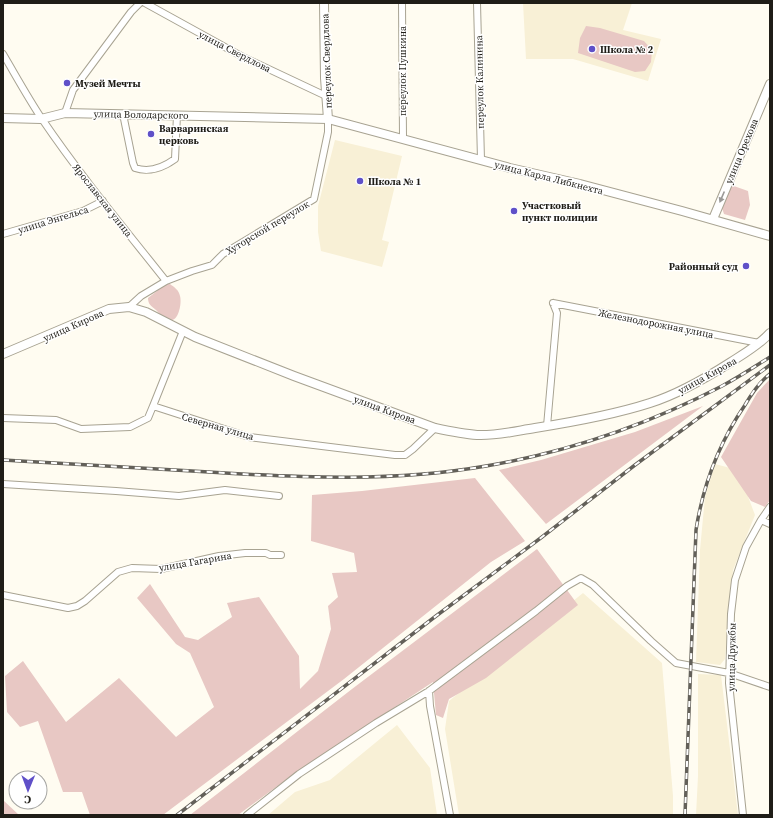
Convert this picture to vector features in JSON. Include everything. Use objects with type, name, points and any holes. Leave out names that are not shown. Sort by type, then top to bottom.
[{"type":"main road","name":"переулок Свердлова","points":[[324,3],[326,96],[328,119]]},
{"type":"main road","name":"улица Орехова","points":[[713,219],[770,84]]},
{"type":"main road","name":"улица Володарского","points":[[3,118],[41,119],[65,113],[328,119]]},
{"type":"main road","name":"улица Карла Либкнехта","points":[[328,119],[521,171],[580,184],[713,219],[770,236]]},
{"type":"main road","name":"улица Кирова","points":[[3,354],[109,309],[129,307],[146,312],[183,332],[287,373],[436,428],[478,435],[500,434],[547,426],[609,414],[651,403],[686,388],[722,368],[759,343],[770,333]]},
{"type":"street","points":[[65,113],[74,90],[140,3]]},
{"type":"street","name":"улица Свердлова","points":[[145,3],[243,56],[326,96]]},
{"type":"street","name":"переулок Пушкина","points":[[402,3],[403,138]]},
{"type":"street","name":"переулок Калинина","points":[[477,3],[481,160]]},
{"type":"street","name":"Ярославская улица","points":[[3,54],[41,119],[166,281]]},
{"type":"street","points":[[123,114],[132,164],[135,168],[140,170],[160,168],[175,159],[177,115]]},
{"type":"street","name":"Хуторской переулок","points":[[129,307],[141,296],[166,281],[212,265],[223,254],[314,199],[328,132],[328,119]]},
{"type":"street","name":"улица Энгельса","points":[[3,234],[84,211],[103,201]]},
{"type":"street","name":"Железнодорожная улица","points":[[547,426],[557,313],[552,303],[759,343]]},
{"type":"street","points":[[3,418],[56,420],[81,429],[130,427],[148,418],[183,332]]},
{"type":"street","name":"Северная улица","points":[[153,406],[249,437],[395,455],[405,455],[436,428]]},
{"type":"street","points":[[3,484],[178,496],[225,490],[279,496]]},
{"type":"street","name":"улица Дружбы","points":[[743,815],[729,673],[731,614],[735,580],[746,547],[770,507]]},
{"type":"street","points":[[761,520],[770,524]]},
{"type":"street","name":"улица Гагарина","points":[[3,596],[68,608],[77,606],[85,601],[118,572],[132,568],[161,569],[219,556],[245,553],[281,555]]},
{"type":"street","points":[[247,815],[299,774],[376,723],[429,691],[567,586],[581,578],[593,585],[676,663],[729,673],[770,687]]},
{"type":"street","points":[[429,691],[430,706],[450,815]]},
{"type":"shaded area","name":"Школа № 2","points":[[523,3],[632,3],[623,30],[661,39],[648,81],[573,59],[526,59]]},
{"type":"shaded area","points":[[586,26],[600,28],[644,41],[652,50],[651,62],[645,71],[635,72],[578,53],[580,38]]},
{"type":"shaded area","name":"Школа № 1","points":[[335,140],[402,156],[382,240],[389,242],[382,267],[321,251],[318,232],[318,206]]},
{"type":"shaded area","points":[[731,185],[748,191],[750,205],[745,220],[724,214],[722,208]]},
{"type":"shaded area","points":[[166,284],[170,284],[179,292],[181,299],[179,312],[175,319],[172,320],[168,320],[163,317],[150,305],[148,300],[148,298]]},
{"type":"shaded area","points":[[770,379],[770,500],[765,507],[751,501],[721,457],[757,393]]},
{"type":"shaded area","points":[[703,406],[546,524],[499,470],[541,460],[635,432]]},
{"type":"shaded area","points":[[715,464],[738,470],[755,515],[733,570],[725,659],[720,665],[696,662],[700,550],[705,497]]},
{"type":"shaded area","points":[[475,478],[525,541],[491,562],[344,679],[163,815],[90,815],[82,792],[63,792],[38,721],[20,727],[7,712],[5,676],[23,661],[66,722],[119,678],[176,737],[214,707],[190,653],[176,644],[137,598],[150,584],[185,637],[198,640],[232,617],[227,603],[259,597],[299,656],[300,689],[318,671],[331,629],[328,606],[338,597],[332,573],[357,572],[354,553],[311,541],[312,495],[362,491]]},
{"type":"shaded area","points":[[537,549],[578,605],[486,678],[449,699],[443,718],[436,715],[433,682],[298,771],[238,815],[190,815],[352,689]]},
{"type":"shaded area","points":[[583,593],[662,663],[673,796],[673,815],[459,815],[445,729],[449,701]]},
{"type":"shaded area","points":[[698,674],[721,675],[738,815],[696,815],[698,776]]},
{"type":"shaded area","points":[[397,725],[430,768],[437,815],[268,815],[295,792],[330,780]]},
{"type":"shaded area","points":[[3,800],[8,805],[8,810],[14,810],[19,815],[4,815]]},
{"type":"railway","points":[[3,460],[314,477],[383,477],[452,471],[517,460],[577,445],[607,435],[666,413],[694,400],[728,383],[770,357]]},
{"type":"railway","points":[[177,815],[436,616],[770,365]]},
{"type":"railway","points":[[685,815],[696,530],[699,513],[713,465],[727,434],[753,392],[770,374]]},
{"type":"place","name":"Школа № 2","points":[[592,49]]},
{"type":"place","name":"Музей Мечты","points":[[67,83]]},
{"type":"place","name":"Варваринская церковь","points":[[151,134]]},
{"type":"place","name":"Школа № 1","points":[[360,181]]},
{"type":"place","name":"Участковый пункт полиции","points":[[514,211]]},
{"type":"place","name":"Районный суд","points":[[746,266]]}]
